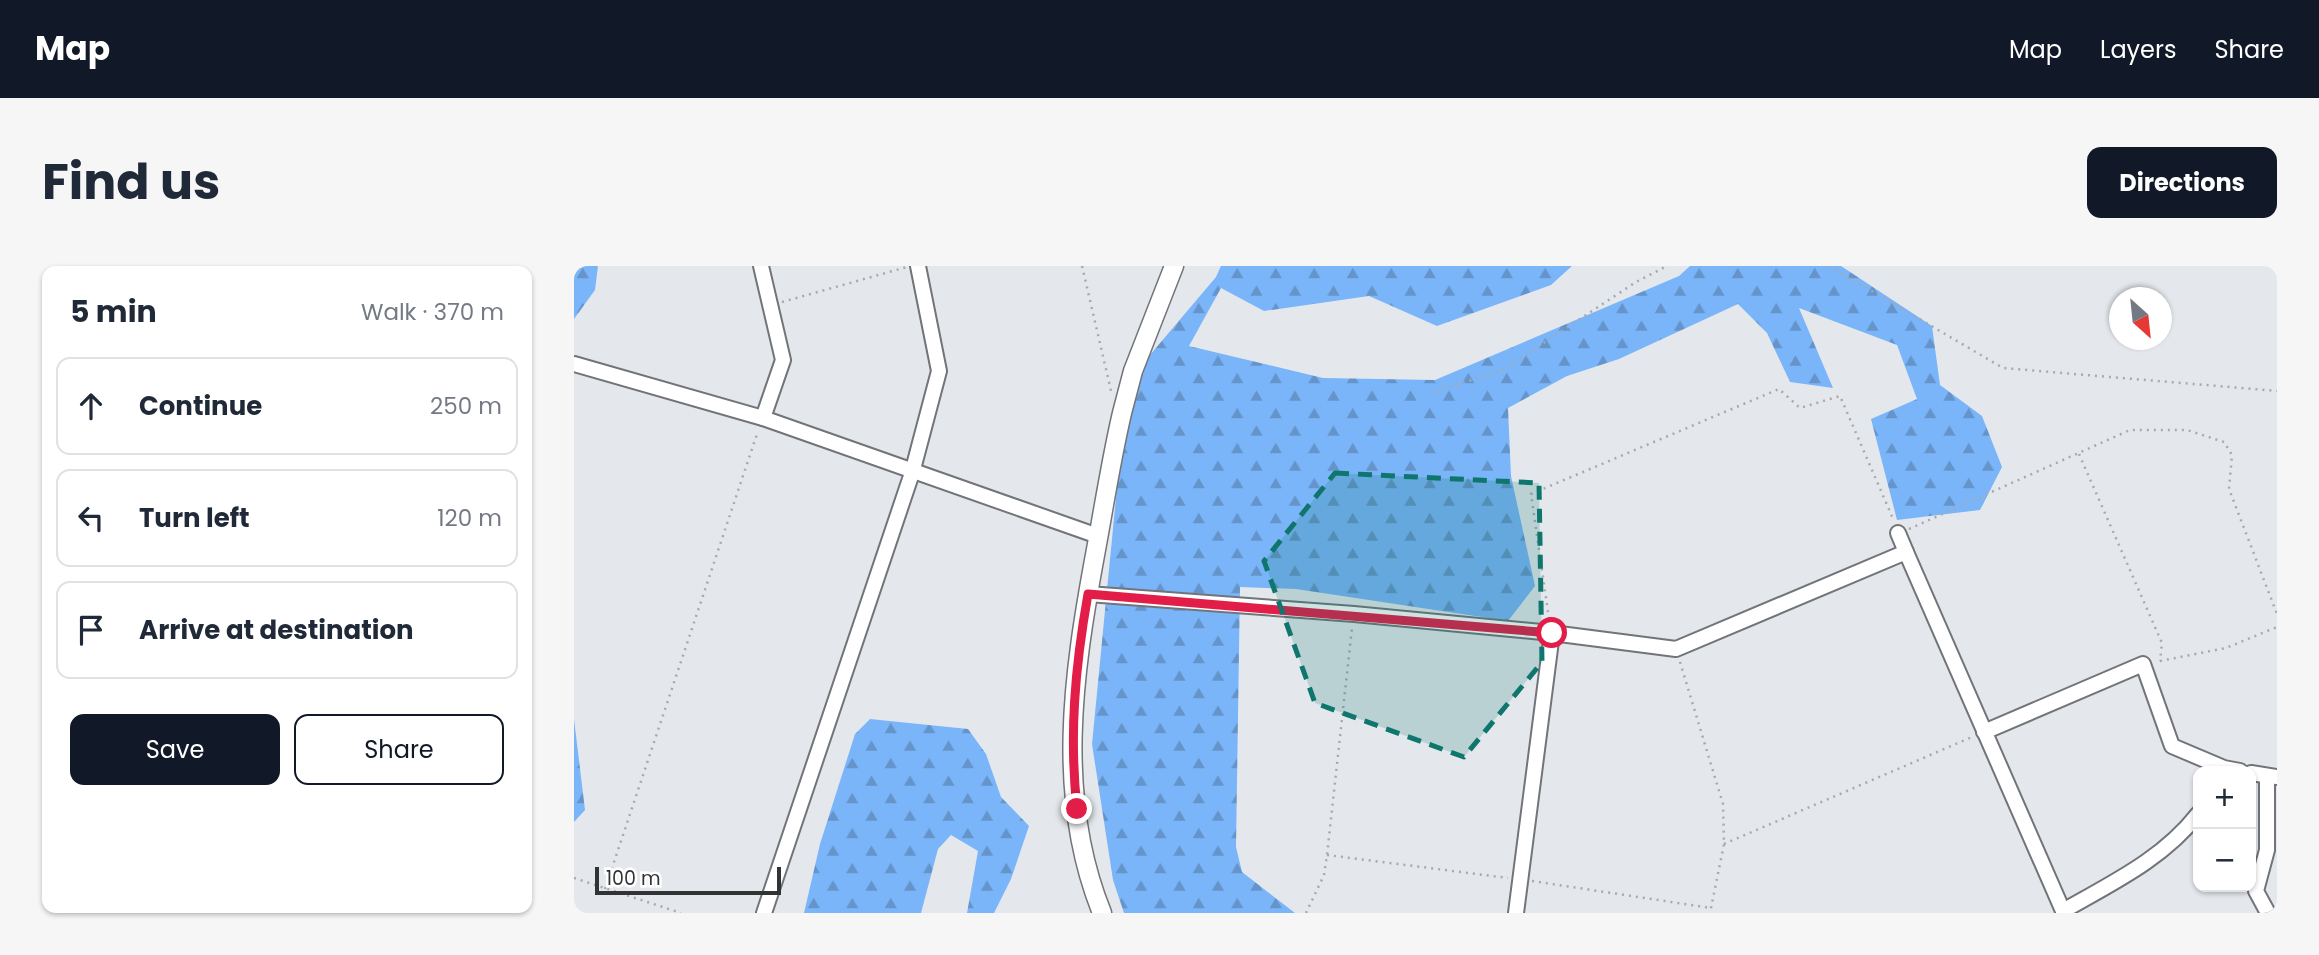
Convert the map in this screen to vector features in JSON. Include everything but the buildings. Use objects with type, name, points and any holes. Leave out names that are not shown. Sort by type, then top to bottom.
[{"type":"street","points":[[761,266],[783,360],[762,418]]},
{"type":"street","points":[[764,913],[912,473],[939,371],[918,266]]},
{"type":"street","points":[[1102,913],[1080,839],[1071,760],[1074,672],[1122,413],[1133,371],[1174,266]]},
{"type":"street","points":[[574,364],[762,418],[912,473],[1098,536]]},
{"type":"street","points":[[1898,533],[2064,912],[2150,861],[2185,831],[2193,821]]},
{"type":"street","points":[[1088,594],[1354,614],[1552,633],[1676,649],[1906,552]]},
{"type":"street","points":[[1516,913],[1552,633]]},
{"type":"street","points":[[1984,732],[2143,664],[2172,746],[2214,766]]},
{"type":"street","points":[[2268,913],[2256,891],[2267,850],[2272,777]]},
{"type":"path","points":[[770,305],[910,266]]},
{"type":"path","points":[[1082,266],[1114,404],[1122,413]]},
{"type":"path","points":[[1436,391],[1502,371],[1636,282],[1667,266]]},
{"type":"path","points":[[1829,266],[2003,368],[2277,391]]},
{"type":"path","points":[[1552,633],[1531,494],[1779,389],[1800,408],[1840,396],[1898,533],[2130,430],[2187,430],[2224,442],[2232,455],[2229,489],[2277,614]]},
{"type":"path","points":[[606,889],[762,418]]},
{"type":"path","points":[[2080,454],[2162,643],[2160,661]]},
{"type":"path","points":[[1306,913],[1324,875],[1354,614]]},
{"type":"path","points":[[2143,664],[2226,648],[2277,627]]},
{"type":"path","points":[[1676,649],[1723,804],[1724,844],[1710,913]]},
{"type":"path","points":[[1724,844],[1984,732]]},
{"type":"path","points":[[574,878],[681,913]]},
{"type":"highlighted area","points":[[1335,473],[1539,483],[1542,662],[1464,757],[1315,703],[1264,561]]},
{"type":"green space","points":[[574,266],[598,266],[595,290],[574,319]]},
{"type":"green space","points":[[1221,266],[1572,266],[1551,285],[1437,326],[1369,296],[1264,311],[1221,288],[1189,346],[1323,378],[1435,380],[1679,276],[1690,266],[1841,266],[1932,326],[1940,385],[1982,416],[2002,467],[1980,510],[1897,520],[1871,419],[1917,399],[1897,345],[1799,308],[1833,388],[1790,382],[1767,333],[1738,304],[1619,359],[1567,376],[1508,408],[1511,476],[1535,586],[1508,621],[1296,589],[1240,587],[1236,847],[1242,872],[1295,913],[1124,913],[1113,880],[1092,744],[1122,436],[1144,362],[1216,277]]},
{"type":"green space","points":[[574,719],[585,810],[574,822]]},
{"type":"green space","points":[[870,719],[968,729],[986,754],[1001,797],[1029,826],[1011,879],[994,913],[967,913],[978,851],[951,835],[938,849],[921,913],[804,913],[820,844],[855,734]]},
{"type":"route","points":[[1077,809],[1071,760],[1072,709],[1074,672],[1088,594],[1354,614],[1552,633]]}]
